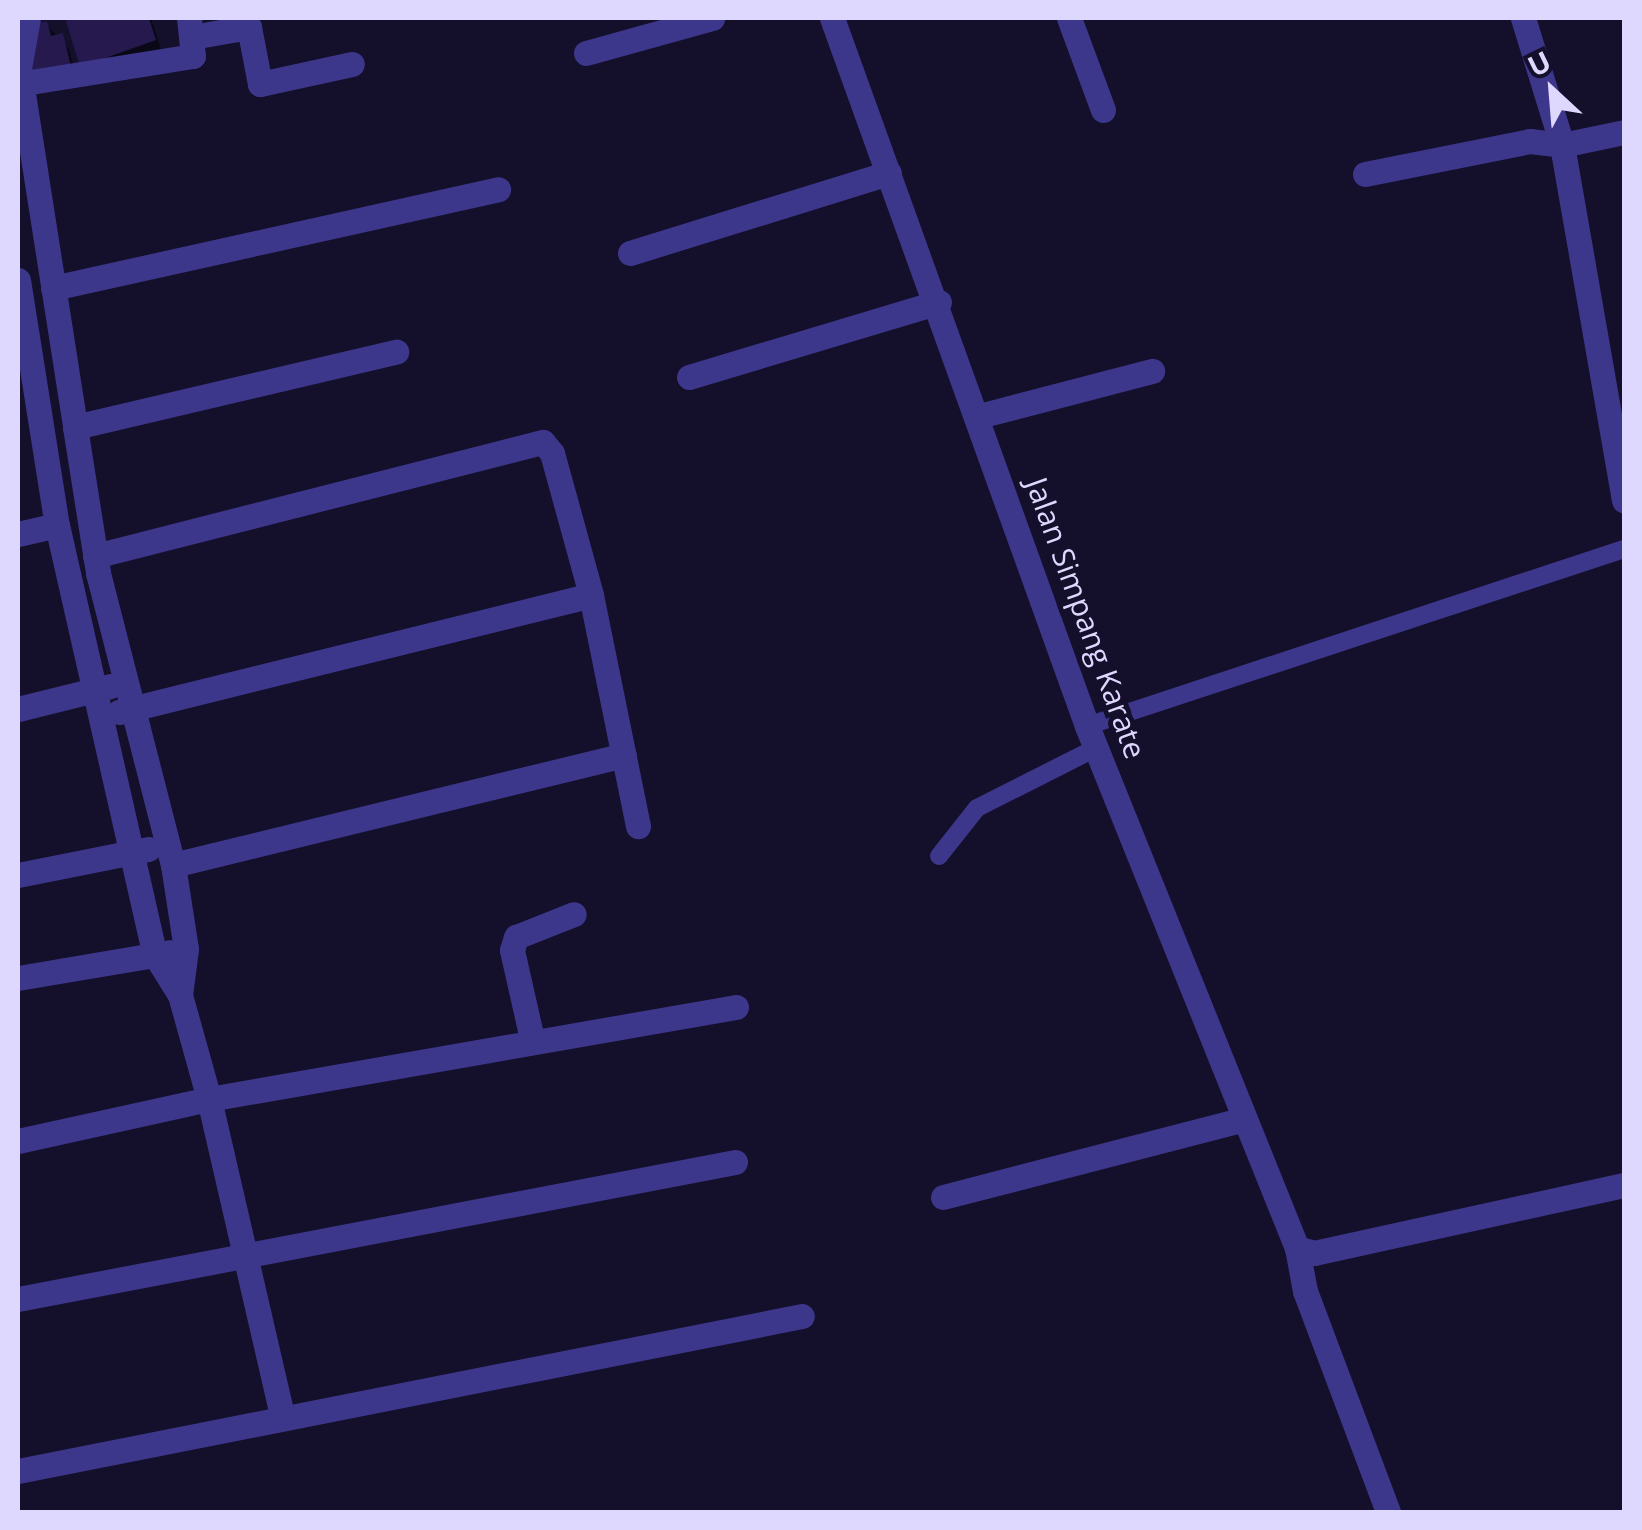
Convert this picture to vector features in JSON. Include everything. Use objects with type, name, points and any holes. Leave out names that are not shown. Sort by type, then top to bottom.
[{"type":"street","points":[[28,18],[20,83],[95,556],[171,855],[186,948],[180,995]]},
{"type":"street","points":[[586,53],[712,18]]},
{"type":"street","name":"Jalan Simpang Karate","points":[[832,18],[939,302],[1093,736],[1294,1242],[1305,1291],[1388,1512]]},
{"type":"street","points":[[1069,18],[1103,110]]},
{"type":"street","points":[[1524,18],[1562,145],[1616,378],[1624,501]]},
{"type":"street","points":[[20,83],[193,56],[191,28],[248,27],[260,84],[352,64]]},
{"type":"street","points":[[1365,174],[1530,141],[1562,145],[1624,132]]},
{"type":"street","points":[[630,253],[889,173]]},
{"type":"street","points":[[53,288],[498,189]]},
{"type":"street","points":[[18,280],[57,526],[155,956],[180,995],[282,1416]]},
{"type":"street","points":[[688,377],[939,302]]},
{"type":"street","points":[[40,419],[74,422],[396,352]]},
{"type":"street","points":[[979,416],[1152,371]]},
{"type":"street","points":[[95,556],[543,442],[552,453],[591,594],[638,826]]},
{"type":"street","points":[[18,534],[57,526]]},
{"type":"street","points":[[100,716],[591,594]]},
{"type":"street","points":[[18,709],[126,682]]},
{"type":"street","points":[[18,875],[132,852],[171,855],[624,755]]},
{"type":"street","points":[[532,1039],[512,950],[516,937],[574,914]]},
{"type":"street","points":[[18,978],[186,948]]},
{"type":"street","points":[[18,1141],[208,1099],[532,1039],[736,1007]]},
{"type":"street","points":[[943,1197],[1244,1119]]},
{"type":"street","points":[[18,1299],[735,1162]]},
{"type":"street","points":[[1294,1242],[1314,1253],[1624,1186]]},
{"type":"street","points":[[18,1471],[802,1316]]},
{"type":"lane","points":[[939,856],[977,808],[1093,736],[1624,549]]},
{"type":"building","points":[[65,18],[149,18],[156,40],[80,67]]},
{"type":"building","points":[[47,21],[51,36],[63,33],[71,67],[29,77],[27,26]]}]
